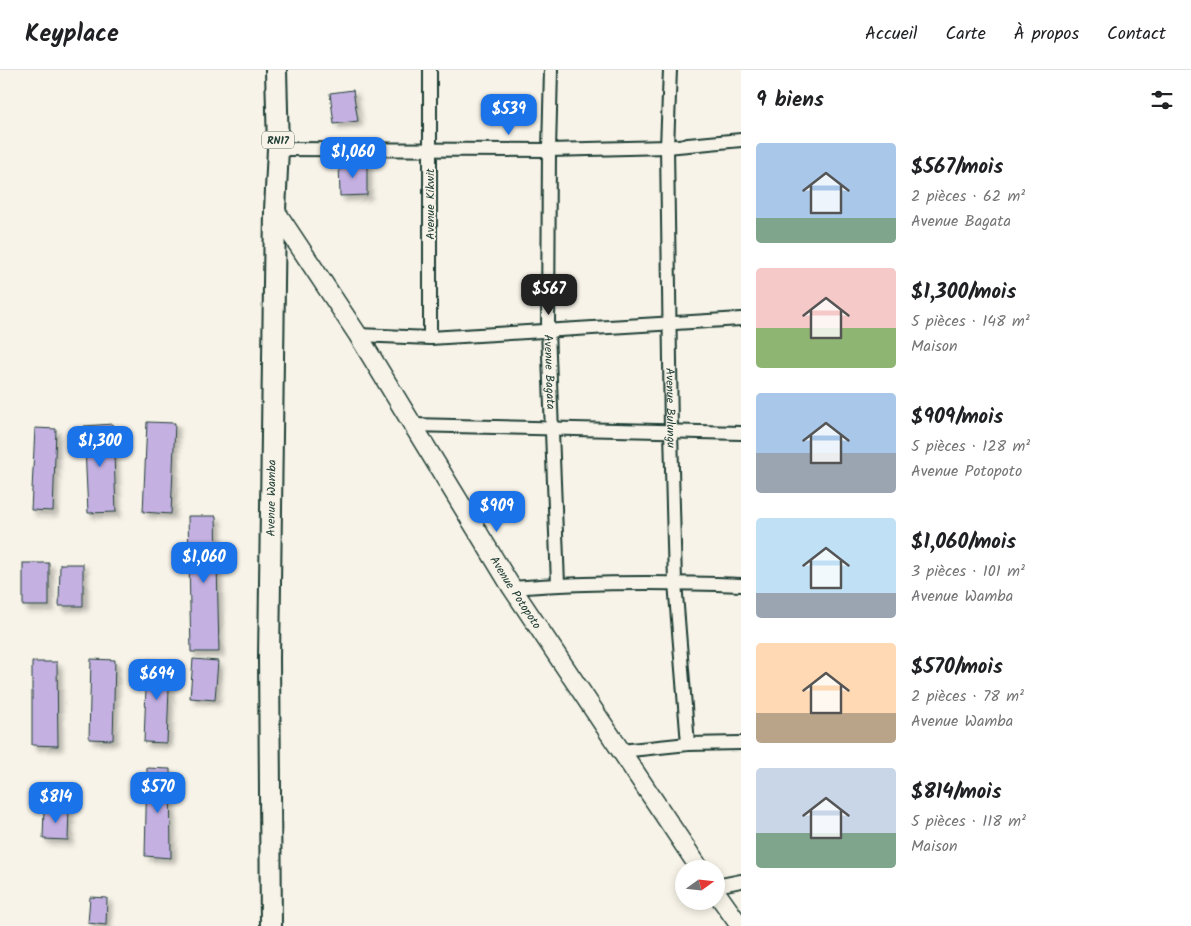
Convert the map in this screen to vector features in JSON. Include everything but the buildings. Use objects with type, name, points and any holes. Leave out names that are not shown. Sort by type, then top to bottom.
[{"type":"main road","name":"Avenue Wamba","points":[[271,926],[269,658],[275,210],[278,150],[276,70]]},
{"type":"street","name":"Avenue Kikwit","points":[[430,70],[430,338]]},
{"type":"street","name":"Avenue Bagata","points":[[551,70],[548,330],[558,584]]},
{"type":"street","name":"Avenue Bulungu","points":[[670,70],[667,148],[675,582],[688,744]]},
{"type":"street","points":[[278,150],[667,148],[741,140]]},
{"type":"street","name":"Avenue Potopoto","points":[[275,210],[358,335],[512,588],[694,860]]},
{"type":"street","points":[[358,335],[430,338],[741,319]]},
{"type":"street","points":[[412,425],[552,430],[741,433]]},
{"type":"street","points":[[512,588],[558,584],[675,582],[741,585]]},
{"type":"street","points":[[622,751],[688,744],[741,743]]},
{"type":"street","points":[[725,884],[741,881]]},
{"type":"street","points":[[725,905],[740,926]]}]
